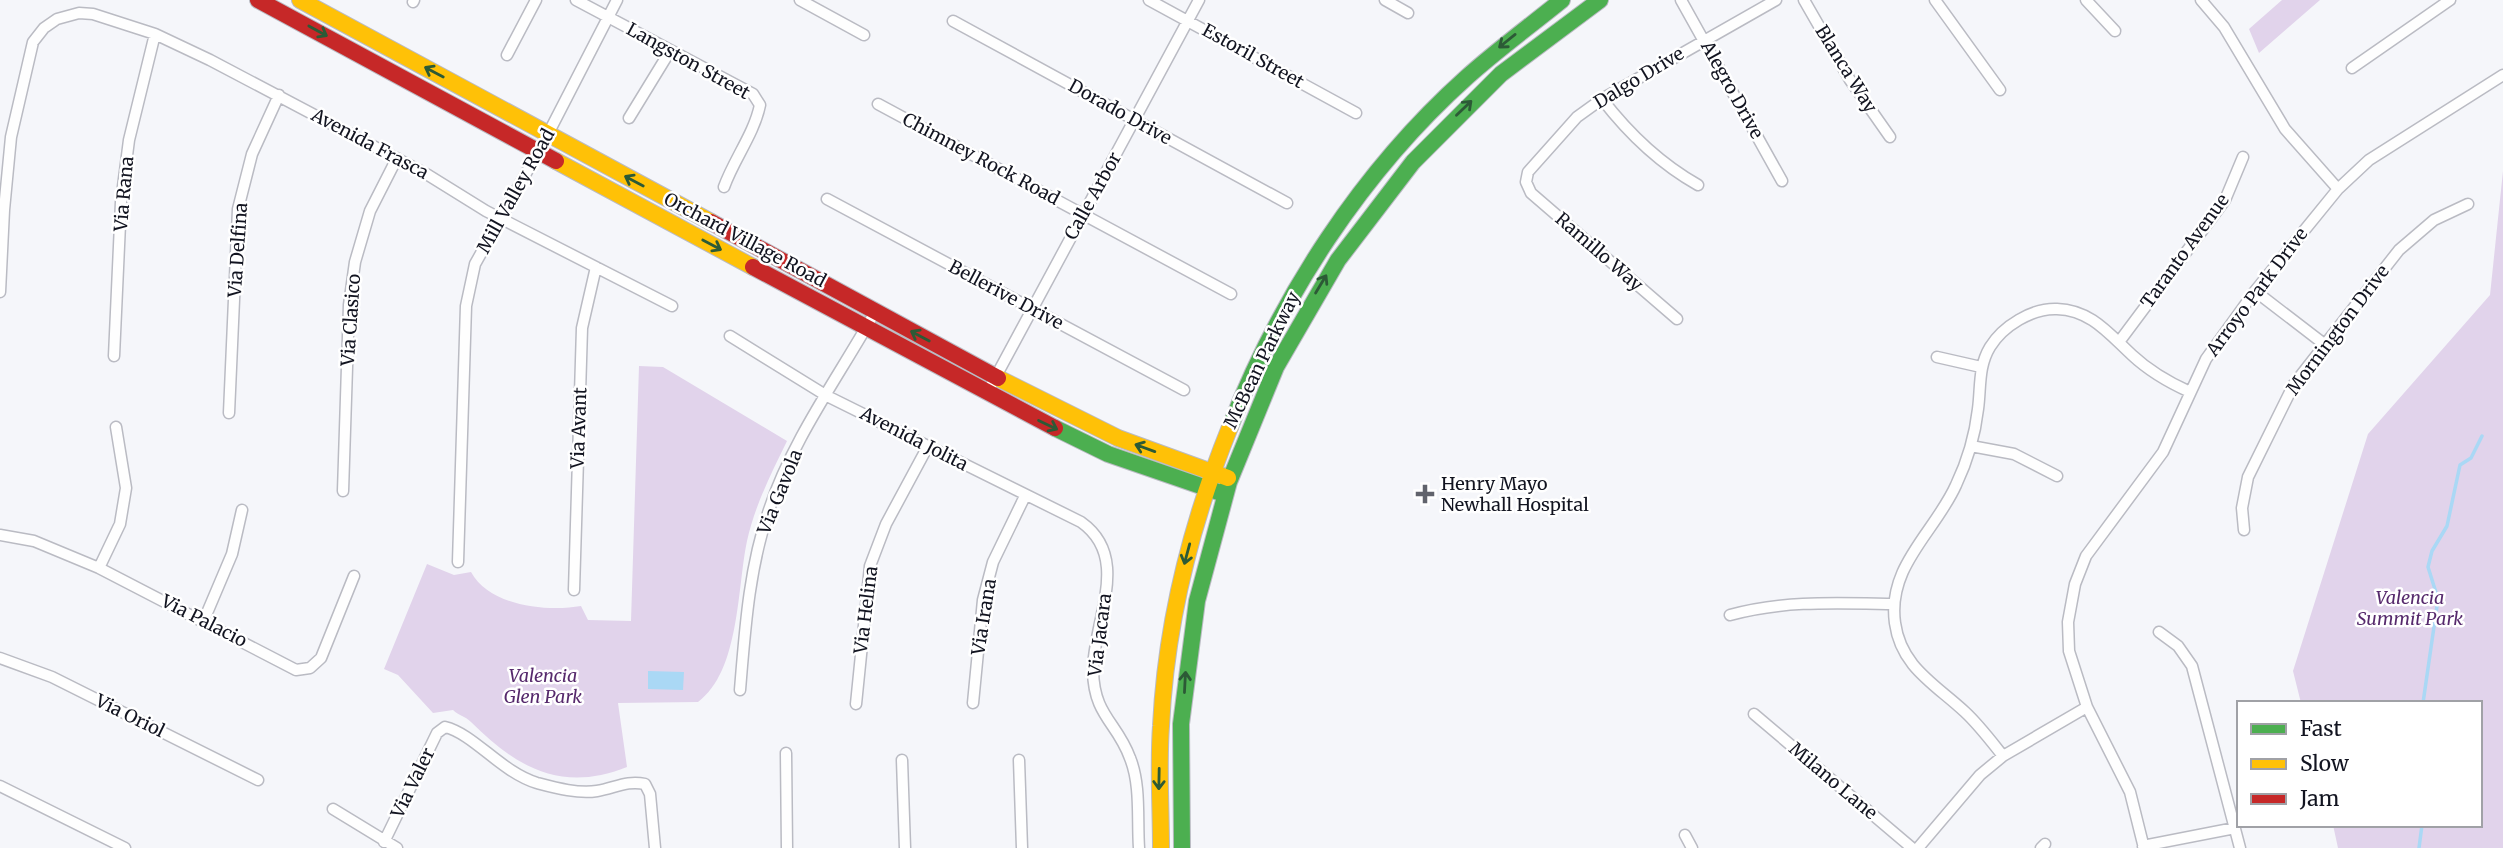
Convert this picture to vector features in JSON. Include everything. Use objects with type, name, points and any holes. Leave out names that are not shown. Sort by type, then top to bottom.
[{"type":"main road","name":"Orchard Village Road","points":[[258,0],[537,153],[987,393],[1108,454],[1204,488],[1226,486]]},
{"type":"main road","name":"Orchard Village Road","points":[[300,0],[996,377],[1109,434],[1209,471],[1226,486]]},
{"type":"main road","name":"McBean Parkway","points":[[1161,848],[1158,808],[1162,688],[1171,616],[1209,471],[1258,358],[1285,303],[1318,249],[1362,189],[1442,100],[1490,55],[1562,0]]},
{"type":"main road","name":"McBean Parkway","points":[[1182,848],[1178,805],[1186,670],[1195,609],[1226,486],[1303,315],[1361,225],[1460,111],[1561,26],[1600,0]]},
{"type":"main road","points":[[1361,225],[1357,206],[1362,189]]},
{"type":"street","points":[[507,55],[536,0]]},
{"type":"street","name":"Langston Street","points":[[576,0],[753,94],[760,105],[757,117],[732,164],[724,187]]},
{"type":"street","name":"Mill Valley Road","points":[[458,562],[466,306],[475,264],[548,134],[617,0]]},
{"type":"street","points":[[800,0],[864,35]]},
{"type":"street","name":"Estoril Street","points":[[1149,0],[1356,113]]},
{"type":"street","name":"Calle Arbor","points":[[987,393],[1199,0]]},
{"type":"street","points":[[1385,0],[1408,13]]},
{"type":"street","name":"Alegro Drive","points":[[1681,0],[1782,181]]},
{"type":"street","name":"Dalgo Drive","points":[[1526,182],[1528,172],[1577,117],[1602,99],[1776,0]]},
{"type":"street","name":"Blanca Way","points":[[1804,0],[1850,80],[1890,137]]},
{"type":"street","points":[[1935,0],[2000,90]]},
{"type":"street","points":[[2086,0],[2115,31]]},
{"type":"street","points":[[2201,0],[2224,27],[2285,129],[2338,189]]},
{"type":"street","points":[[2352,68],[2451,0]]},
{"type":"street","name":"Avenida Frasca","points":[[0,292],[11,137],[33,42],[44,28],[57,19],[79,13],[93,14],[155,34],[279,95],[397,158],[499,218],[672,306]]},
{"type":"street","name":"Dorado Drive","points":[[953,21],[1287,203]]},
{"type":"street","name":"Via Rana","points":[[114,356],[121,202],[129,140],[155,34]]},
{"type":"street","points":[[629,118],[670,51]]},
{"type":"street","name":"Arroyo Park Drive","points":[[2144,847],[2130,792],[2087,707],[2069,651],[2068,622],[2075,584],[2098,535],[2163,452],[2206,359],[2255,291],[2338,189],[2369,160],[2503,75]]},
{"type":"street","name":"Via Delfina","points":[[229,412],[238,209],[251,154],[279,95]]},
{"type":"street","points":[[1602,99],[1640,143],[1675,172],[1698,185]]},
{"type":"street","name":"Chimney Rock Road","points":[[878,104],[1231,294]]},
{"type":"street","name":"Taranto Avenue","points":[[2119,342],[2225,200],[2243,157]]},
{"type":"street","name":"Via Clasico","points":[[343,491],[349,305],[355,262],[370,211],[397,158]]},
{"type":"street","name":"Ramillo Way","points":[[1526,182],[1531,194],[1677,319]]},
{"type":"street","name":"Bellerive Drive","points":[[827,199],[1184,390]]},
{"type":"street","name":"Mornington Drive","points":[[2244,530],[2242,508],[2248,477],[2294,384],[2399,250],[2434,220],[2468,204]]},
{"type":"street","name":"Via Avant","points":[[574,590],[582,328],[596,267]]},
{"type":"street","points":[[2255,291],[2324,344]]},
{"type":"street","points":[[2003,756],[1975,722],[1924,679],[1906,657],[1899,640],[1894,604],[1903,569],[1956,486],[1971,446],[1978,409],[1981,367],[1991,346],[2005,330],[2030,314],[2056,309],[2082,314],[2102,325],[2156,373],[2190,392]]},
{"type":"street","name":"Via Gavola","points":[[740,690],[755,558],[769,508],[795,450],[875,312]]},
{"type":"street","name":"Avenida Jolita","points":[[730,336],[827,396],[1081,522],[1100,539]]},
{"type":"street","points":[[1937,357],[1981,367]]},
{"type":"street","points":[[99,568],[120,524],[126,488],[116,427]]},
{"type":"street","name":"Via Helina","points":[[856,704],[870,566],[886,524],[928,446]]},
{"type":"street","points":[[1971,446],[2014,454],[2057,476]]},
{"type":"street","name":"Via Irana","points":[[973,703],[983,600],[993,562],[1025,496]]},
{"type":"street","points":[[204,620],[232,554],[242,510]]},
{"type":"street","name":"Via Palacio","points":[[0,536],[34,541],[99,568],[204,620],[296,670],[310,668],[321,658],[354,576]]},
{"type":"street","name":"Via Jacara","points":[[1100,539],[1105,549],[1108,568],[1093,663],[1094,687],[1102,712],[1124,745],[1133,766],[1139,848]]},
{"type":"street","points":[[1730,615],[1762,606],[1810,602],[1894,604]]},
{"type":"street","points":[[2160,632],[2178,646],[2192,666],[2240,848]]},
{"type":"street","name":"Via Oriol","points":[[0,658],[52,677],[258,780]]},
{"type":"street","points":[[1918,848],[1980,775],[2003,756],[2087,707]]},
{"type":"street","name":"Milano Lane","points":[[1754,714],[1912,848]]},
{"type":"street","name":"Via Valer","points":[[384,842],[436,733],[445,727],[458,730],[508,770],[534,782],[564,790],[596,791],[631,781],[645,784],[650,794],[655,848]]},
{"type":"street","points":[[786,753],[788,848]]},
{"type":"street","points":[[902,760],[905,848]]},
{"type":"street","points":[[1019,760],[1022,848]]},
{"type":"street","points":[[0,786],[125,848]]},
{"type":"street","points":[[333,809],[397,848]]},
{"type":"street","points":[[2144,847],[2235,828]]},
{"type":"street","points":[[1685,835],[1692,848]]},
{"type":"green space","points":[[2282,0],[2320,0],[2259,53],[2249,29]]},
{"type":"green space","name":"Valencia Summit Park","points":[[2503,171],[2503,848],[2338,848],[2333,827],[2482,827],[2482,701],[2300,701],[2293,671],[2368,434],[2490,295]]},
{"type":"green space","name":"Valencia Glen Park","points":[[639,366],[663,367],[787,441],[750,528],[729,650],[712,688],[698,702],[618,703],[627,767],[582,777],[542,772],[506,752],[453,710],[433,713],[398,675],[384,669],[427,564],[454,575],[471,572],[491,593],[520,604],[552,608],[581,606],[588,620],[631,621]]},
{"type":"water","points":[[648,671],[684,672],[683,690],[648,689]]},
{"type":"waterway","points":[[2423,701],[2438,599],[2428,567],[2432,551],[2447,526],[2460,465],[2471,458],[2482,436]]},
{"type":"waterway","points":[[2419,848],[2422,827]]},
{"type":"traffic: fast","points":[[1230,427],[1274,330],[1300,283],[1359,195],[1429,114],[1478,67],[1562,0]]},
{"type":"traffic: fast","points":[[1182,848],[1181,724],[1197,601],[1229,482],[1276,367],[1338,260],[1413,162],[1501,74],[1600,0]]},
{"type":"traffic: fast","points":[[1055,428],[1108,454],[1224,494]]},
{"type":"traffic: slow","points":[[300,0],[711,222]]},
{"type":"traffic: slow","points":[[556,161],[753,267]]},
{"type":"traffic: slow","points":[[998,378],[1118,438],[1228,478]]},
{"type":"traffic: slow","points":[[1161,848],[1160,741],[1164,687],[1175,611],[1204,499],[1230,427]]},
{"type":"traffic: jam","points":[[258,0],[556,161]]},
{"type":"traffic: jam","points":[[711,222],[998,378]]},
{"type":"traffic: jam","points":[[753,267],[1055,428]]},
{"type":"place","name":"Henry Mayo Newhall Hospital","points":[[1425,494]]}]
